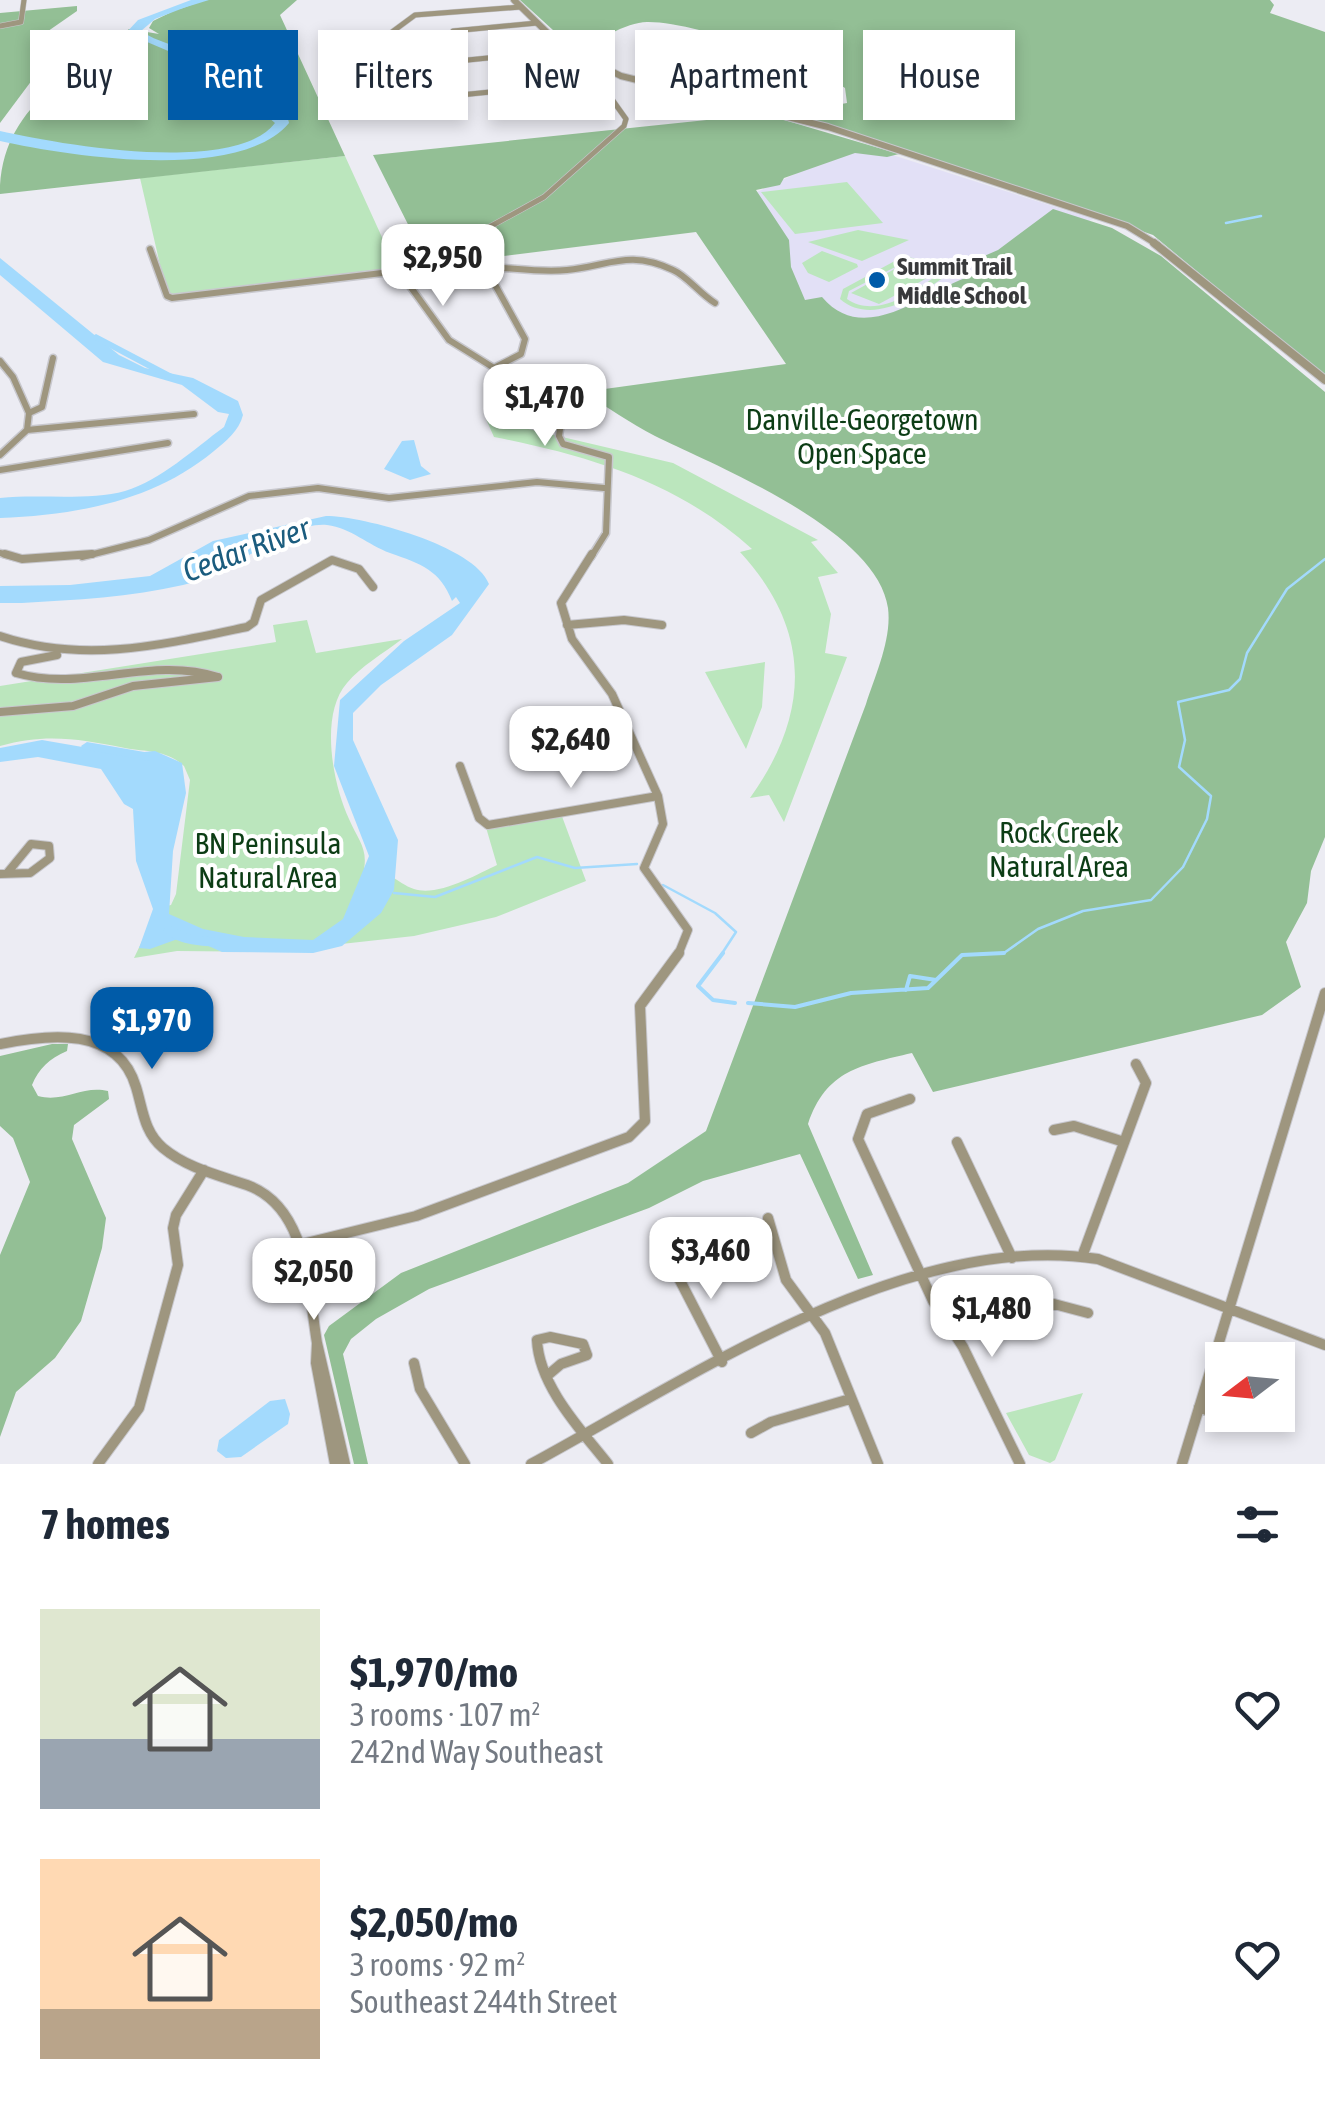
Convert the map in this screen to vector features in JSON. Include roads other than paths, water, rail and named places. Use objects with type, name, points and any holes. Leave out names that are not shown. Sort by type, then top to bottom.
[{"type":"street","points":[[0,26],[19,23],[24,0]]},
{"type":"street","points":[[514,0],[545,30]]},
{"type":"street","points":[[395,30],[415,14],[521,7]]},
{"type":"street","points":[[463,30],[537,23]]},
{"type":"street","points":[[615,72],[643,83],[828,127],[1122,223],[1173,254],[1325,380]]},
{"type":"street","points":[[494,368],[521,354],[526,339],[489,267],[472,246],[473,236],[544,197],[624,126],[626,119],[615,104]]},
{"type":"street","points":[[150,249],[167,296],[396,270],[431,325],[452,347],[494,368],[499,380],[542,394],[559,410],[563,444],[606,454],[606,533],[562,597],[567,625],[612,694],[658,796],[662,824],[644,868],[688,930],[674,964],[640,1006],[646,1121],[639,1130],[429,1212],[298,1245]]},
{"type":"street","points":[[489,267],[567,270],[616,258],[636,258],[678,271],[692,289],[715,304]]},
{"type":"street","points":[[28,413],[42,407],[53,358]]},
{"type":"street","points":[[0,361],[13,377],[28,413],[27,430]]},
{"type":"street","points":[[0,455],[27,430],[194,414]]},
{"type":"street","points":[[0,470],[168,444]]},
{"type":"street","points":[[0,553],[22,559],[77,558],[150,540],[238,499],[280,492],[334,488],[389,498],[537,482],[604,488]]},
{"type":"street","points":[[0,712],[73,706],[133,686],[218,678],[196,669],[50,680],[16,673],[22,662],[66,654],[142,650],[247,626],[254,622],[261,600],[284,590],[299,574],[332,560],[347,560],[361,568],[373,588]]},
{"type":"street","points":[[567,625],[624,620],[662,626]]},
{"type":"street","points":[[0,636],[66,654]]},
{"type":"street","points":[[460,766],[484,824],[658,796]]},
{"type":"street","points":[[31,844],[48,846],[50,858],[30,873],[4,873],[31,844]]},
{"type":"street","points":[[1182,1464],[1227,1304],[1325,994]]},
{"type":"street","points":[[0,1044],[31,1037],[72,1036],[104,1048],[132,1075],[155,1140],[204,1170],[268,1196],[286,1215],[298,1245],[345,1464]]},
{"type":"street","points":[[1083,1254],[1146,1083],[1136,1064]]},
{"type":"street","points":[[910,1099],[870,1111],[858,1128],[862,1148],[923,1279],[954,1331],[1020,1464]]},
{"type":"street","points":[[1054,1130],[1074,1126],[1124,1142]]},
{"type":"street","points":[[958,1142],[960,1156],[1012,1258]]},
{"type":"street","points":[[98,1464],[139,1408],[178,1265],[173,1228],[176,1215],[204,1170]]},
{"type":"street","points":[[768,1218],[786,1280],[824,1333],[878,1464]]},
{"type":"street","points":[[532,1464],[810,1313],[858,1295],[1050,1252],[1083,1254],[1227,1304],[1325,1344]]},
{"type":"street","points":[[670,1263],[722,1362]]},
{"type":"street","points":[[954,1331],[1054,1304],[1088,1313]]},
{"type":"street","points":[[548,1375],[561,1364],[584,1358],[586,1348],[550,1337],[537,1340],[536,1354],[548,1375],[586,1435],[608,1464]]},
{"type":"street","points":[[317,1343],[316,1363],[335,1464]]},
{"type":"street","points":[[414,1363],[420,1389],[465,1464]]},
{"type":"street","points":[[751,1432],[771,1422],[850,1399]]},
{"type":"street","points":[[1199,1408],[1205,1410]]},
{"type":"street","points":[[426,1431],[438,1424]]},
{"type":"water","points":[[191,0],[204,0],[155,19],[142,30],[129,30],[138,20]]},
{"type":"water","points":[[148,35],[168,43],[168,51],[148,42]]},
{"type":"water","points":[[271,120],[289,123],[265,142],[232,153],[193,159],[108,158],[0,141],[0,131],[102,148],[185,152],[223,148],[254,139],[275,123]]},
{"type":"water","points":[[0,258],[119,355],[145,368],[193,378],[238,401],[243,415],[235,431],[191,468],[140,493],[86,509],[0,518],[0,498],[96,496],[138,486],[177,463],[224,427],[229,414],[218,412],[182,385],[103,362],[0,275]]},
{"type":"water","points":[[414,440],[421,466],[431,474],[410,480],[384,469],[402,441]]},
{"type":"water","points":[[326,516],[390,527],[441,546],[463,557],[489,584],[452,635],[381,685],[353,713],[353,740],[398,840],[394,890],[381,913],[342,946],[313,953],[222,952],[186,936],[150,949],[139,948],[153,909],[136,861],[133,809],[124,804],[101,769],[38,757],[0,762],[0,748],[42,740],[123,754],[155,751],[182,763],[186,793],[173,851],[169,914],[203,929],[244,937],[313,940],[343,919],[369,856],[334,766],[340,700],[404,641],[460,603],[456,597],[452,601],[442,582],[428,570],[327,525],[295,531],[202,579],[163,589],[83,599],[0,603],[0,586],[70,585],[150,576],[213,541]]},
{"type":"water","points":[[285,1399],[290,1414],[288,1424],[241,1457],[226,1458],[217,1451],[219,1440],[270,1401]]},
{"type":"waterway","name":"Cedar River","points":[[180,7],[206,0]]},
{"type":"waterway","points":[[1226,223],[1261,216]]},
{"type":"waterway","name":"Cedar River","points":[[96,337],[171,377]]},
{"type":"waterway","points":[[906,989],[928,988],[962,955],[1004,953],[1038,929],[1083,911],[1151,900],[1183,867],[1207,819],[1211,796],[1179,767],[1185,740],[1178,702],[1229,690],[1240,679],[1247,653],[1287,589],[1325,559]]},
{"type":"waterway","name":"Cedar River","points":[[87,746],[150,757]]},
{"type":"waterway","points":[[394,893],[435,897],[537,857],[575,868],[637,864]]},
{"type":"waterway","points":[[663,885],[715,913],[736,932],[721,955]]},
{"type":"waterway","name":"Cedar River","points":[[170,931],[185,939],[217,942]]},
{"type":"waterway","points":[[723,953],[698,986],[713,1000],[735,1003]]},
{"type":"waterway","points":[[906,989],[910,976],[936,980]]},
{"type":"waterway","points":[[748,1003],[795,1007],[851,993],[906,989]]},
{"type":"place","name":"Summit Trail Middle School","points":[[877,280]]},
{"type":"park label","name":"Danville-Georgetown Open Space","points":[[862,436]]},
{"type":"park label","name":"Rock Creek Natural Area","points":[[1059,849]]},
{"type":"park label","name":"BN Peninsula Natural Area","points":[[268,860]]}]
